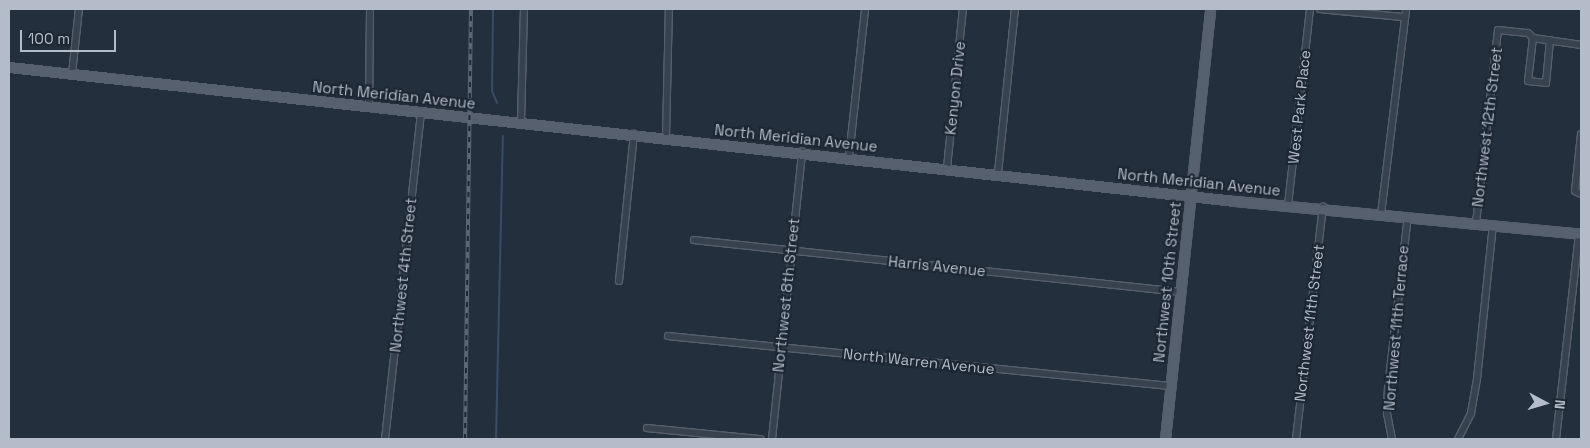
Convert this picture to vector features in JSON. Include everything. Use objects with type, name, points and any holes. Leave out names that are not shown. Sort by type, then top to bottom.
[{"type":"main road","name":"Northwest 10th Street","points":[[1165,439],[1210,9]]},
{"type":"main road","name":"North Meridian Avenue","points":[[9,67],[998,173],[1190,196],[1323,207],[1580,234]]},
{"type":"street","points":[[72,74],[79,9]]},
{"type":"street","points":[[369,106],[370,9]]},
{"type":"street","points":[[521,122],[524,9]]},
{"type":"street","points":[[666,137],[670,9]]},
{"type":"street","points":[[849,157],[865,9]]},
{"type":"street","name":"Kenyon Drive","points":[[947,168],[963,9]]},
{"type":"street","points":[[998,173],[1015,9]]},
{"type":"street","name":"West Park Place","points":[[1288,205],[1310,9]]},
{"type":"street","points":[[1320,9],[1402,17]]},
{"type":"street","points":[[1381,214],[1402,17],[1406,9]]},
{"type":"street","name":"Northwest 12th Street","points":[[1476,223],[1498,30],[1528,33],[1533,38]]},
{"type":"street","points":[[1550,40],[1546,83],[1528,82],[1533,38],[1550,40],[1581,45]]},
{"type":"street","name":"Northwest 4th Street","points":[[385,439],[421,111]]},
{"type":"street","points":[[619,281],[634,134]]},
{"type":"street","points":[[1581,134],[1575,191],[1581,194]]},
{"type":"street","name":"Northwest 8th Street","points":[[772,439],[780,347],[802,152]]},
{"type":"street","name":"Northwest 11th Street","points":[[1296,439],[1323,207]]},
{"type":"street","name":"Northwest 11th Terrace","points":[[1392,439],[1387,414],[1388,388],[1408,216]]},
{"type":"street","points":[[1458,439],[1471,413],[1493,225]]},
{"type":"street","points":[[1556,439],[1580,234]]},
{"type":"street","name":"Harris Avenue","points":[[694,240],[1180,292]]},
{"type":"street","name":"North Warren Avenue","points":[[668,336],[1170,386]]},
{"type":"street","points":[[647,428],[760,439]]},
{"type":"waterway","points":[[493,9],[492,91],[497,103]]},
{"type":"waterway","points":[[496,439],[503,136]]},
{"type":"railway","points":[[465,439],[471,9]]}]
